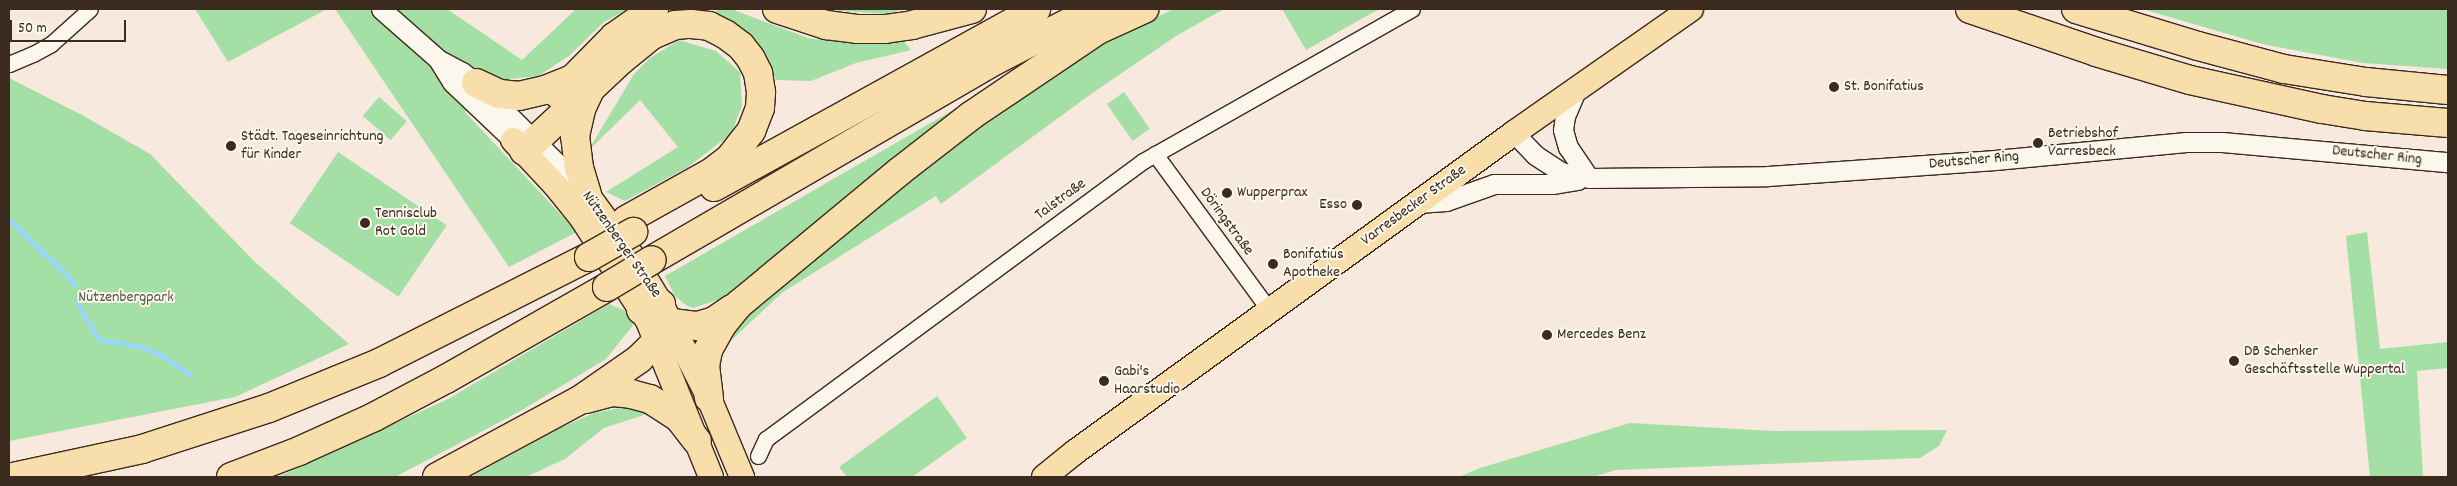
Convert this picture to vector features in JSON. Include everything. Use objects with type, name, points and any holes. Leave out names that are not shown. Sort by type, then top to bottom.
[{"type":"highway","points":[[587,194],[579,168],[574,136],[581,109],[582,83],[614,37],[654,9]]},
{"type":"highway","points":[[777,9],[826,25],[857,29],[885,29],[912,25],[972,9]]},
{"type":"highway","points":[[13,477],[142,449],[269,408],[379,363],[486,309],[515,283],[586,251],[629,226],[1036,9]]},
{"type":"highway","points":[[231,477],[299,451],[374,417],[446,379],[994,61],[1095,9]]},
{"type":"highway","points":[[709,398],[705,366],[708,350],[722,325],[738,306],[900,171],[972,115],[1098,30],[1144,9]]},
{"type":"highway","points":[[1970,9],[2096,52],[2190,80],[2365,116],[2448,123]]},
{"type":"highway","points":[[2076,9],[2198,46],[2284,69],[2366,82],[2448,90]]},
{"type":"highway","points":[[524,140],[582,83],[652,35],[675,25],[709,26],[740,46],[751,59],[758,74],[760,100],[755,123],[729,159],[629,226]]},
{"type":"highway","points":[[476,83],[500,94],[519,96],[582,83]]},
{"type":"highway","points":[[437,477],[580,400],[638,359],[659,320],[698,326],[738,306]]},
{"type":"highway","points":[[580,400],[613,392],[650,399],[679,418],[698,441]]},
{"type":"main road","name":"Varresbecker Straße","points":[[1044,477],[1083,446],[1514,132],[1691,9]]},
{"type":"main road","name":"Nützenberger Straße","points":[[524,140],[659,320],[709,398],[742,477]]},
{"type":"main road","name":"Nützenberger Straße","points":[[587,194],[630,253],[659,320],[711,477]]},
{"type":"street","points":[[9,64],[51,44],[90,9]]},
{"type":"street","name":"Nützenberger Straße","points":[[381,9],[439,60],[462,72],[476,83],[524,140]]},
{"type":"street","name":"Talstraße","points":[[758,456],[766,439],[1154,154],[1412,9]]},
{"type":"street","name":"Nützenberger Straße","points":[[439,60],[452,82],[587,194]]},
{"type":"street","points":[[1418,203],[1446,201],[1494,184],[1552,184],[1589,178],[1568,147],[1563,130],[1565,116],[1577,88]]},
{"type":"street","name":"Deutscher Ring","points":[[1514,132],[1535,155],[1561,172],[1589,178],[1768,176],[1940,164],[2186,142],[2222,142],[2448,162]]},
{"type":"street","name":"Döringstraße","points":[[1154,154],[1269,310]]},
{"type":"green space","points":[[195,9],[327,9],[228,62]]},
{"type":"green space","points":[[335,9],[447,9],[522,60],[576,9],[628,9],[604,22],[569,56],[538,76],[500,80],[465,112],[577,232],[509,267]]},
{"type":"green space","points":[[718,9],[731,9],[808,38],[853,43],[904,42],[911,50],[856,63],[811,81],[776,80],[768,60],[754,38],[730,22],[713,15]]},
{"type":"green space","points":[[814,9],[905,9],[887,14]]},
{"type":"green space","points":[[1174,9],[1224,9],[1176,36],[1091,94],[941,204],[936,196],[783,292],[725,346],[745,319],[898,190],[975,129],[1078,59],[1117,36]]},
{"type":"green space","points":[[1282,9],[1379,9],[1306,50]]},
{"type":"green space","points":[[2142,9],[2448,9],[2448,69],[2363,63],[2262,44]]},
{"type":"green space","points":[[679,40],[716,51],[740,72],[742,106],[731,134],[688,167],[625,201],[606,192],[678,147],[640,100],[588,151],[634,74],[650,58]]},
{"type":"green space","name":"Nützenbergpark","points":[[9,78],[82,115],[150,154],[255,262],[349,344],[235,397],[9,441]]},
{"type":"green space","points":[[1124,92],[1150,129],[1133,141],[1107,104]]},
{"type":"green space","points":[[379,97],[407,121],[391,140],[363,116]]},
{"type":"green space","points":[[967,102],[880,170],[744,283],[720,299],[693,308],[675,296],[665,276]]},
{"type":"green space","name":"Tennisclub Rot Gold","points":[[338,152],[447,225],[399,297],[290,223]]},
{"type":"green space","points":[[2367,232],[2380,349],[2448,342],[2448,368],[2417,371],[2423,477],[2370,477],[2346,236]]},
{"type":"green space","points":[[609,304],[629,312],[634,324],[606,359],[517,413],[395,477],[278,477],[448,399]]},
{"type":"green space","points":[[937,396],[967,438],[912,477],[847,477],[839,467]]},
{"type":"green space","points":[[625,407],[650,413],[604,428],[565,459],[526,477],[475,477],[474,475],[558,429],[594,413]]},
{"type":"green space","points":[[1630,423],[1773,431],[1947,430],[1939,446],[1920,458],[1616,470],[1592,477],[1459,477],[1480,468]]},
{"type":"waterway","points":[[9,219],[70,278],[74,285]]},
{"type":"waterway","points":[[77,302],[97,336],[102,340],[143,347],[161,355],[190,374]]},
{"type":"place","name":"St. Bonifatius","points":[[1834,87]]},
{"type":"place","name":"Betriebshof Varresbeck","points":[[2038,143]]},
{"type":"place","name":"Städt. Tageseinrichtung für Kinder","points":[[231,146]]},
{"type":"place","name":"Wupperprax","points":[[1227,193]]},
{"type":"place","name":"Esso","points":[[1357,205]]},
{"type":"place","name":"Tennisclub Rot Gold","points":[[365,223]]},
{"type":"place","name":"Bonifatius Apotheke","points":[[1273,264]]},
{"type":"place","name":"Mercedes Benz","points":[[1547,335]]},
{"type":"place","name":"DB Schenker Geschäftsstelle Wuppertal","points":[[2234,361]]},
{"type":"place","name":"Gabi's Haarstudio","points":[[1104,381]]}]
